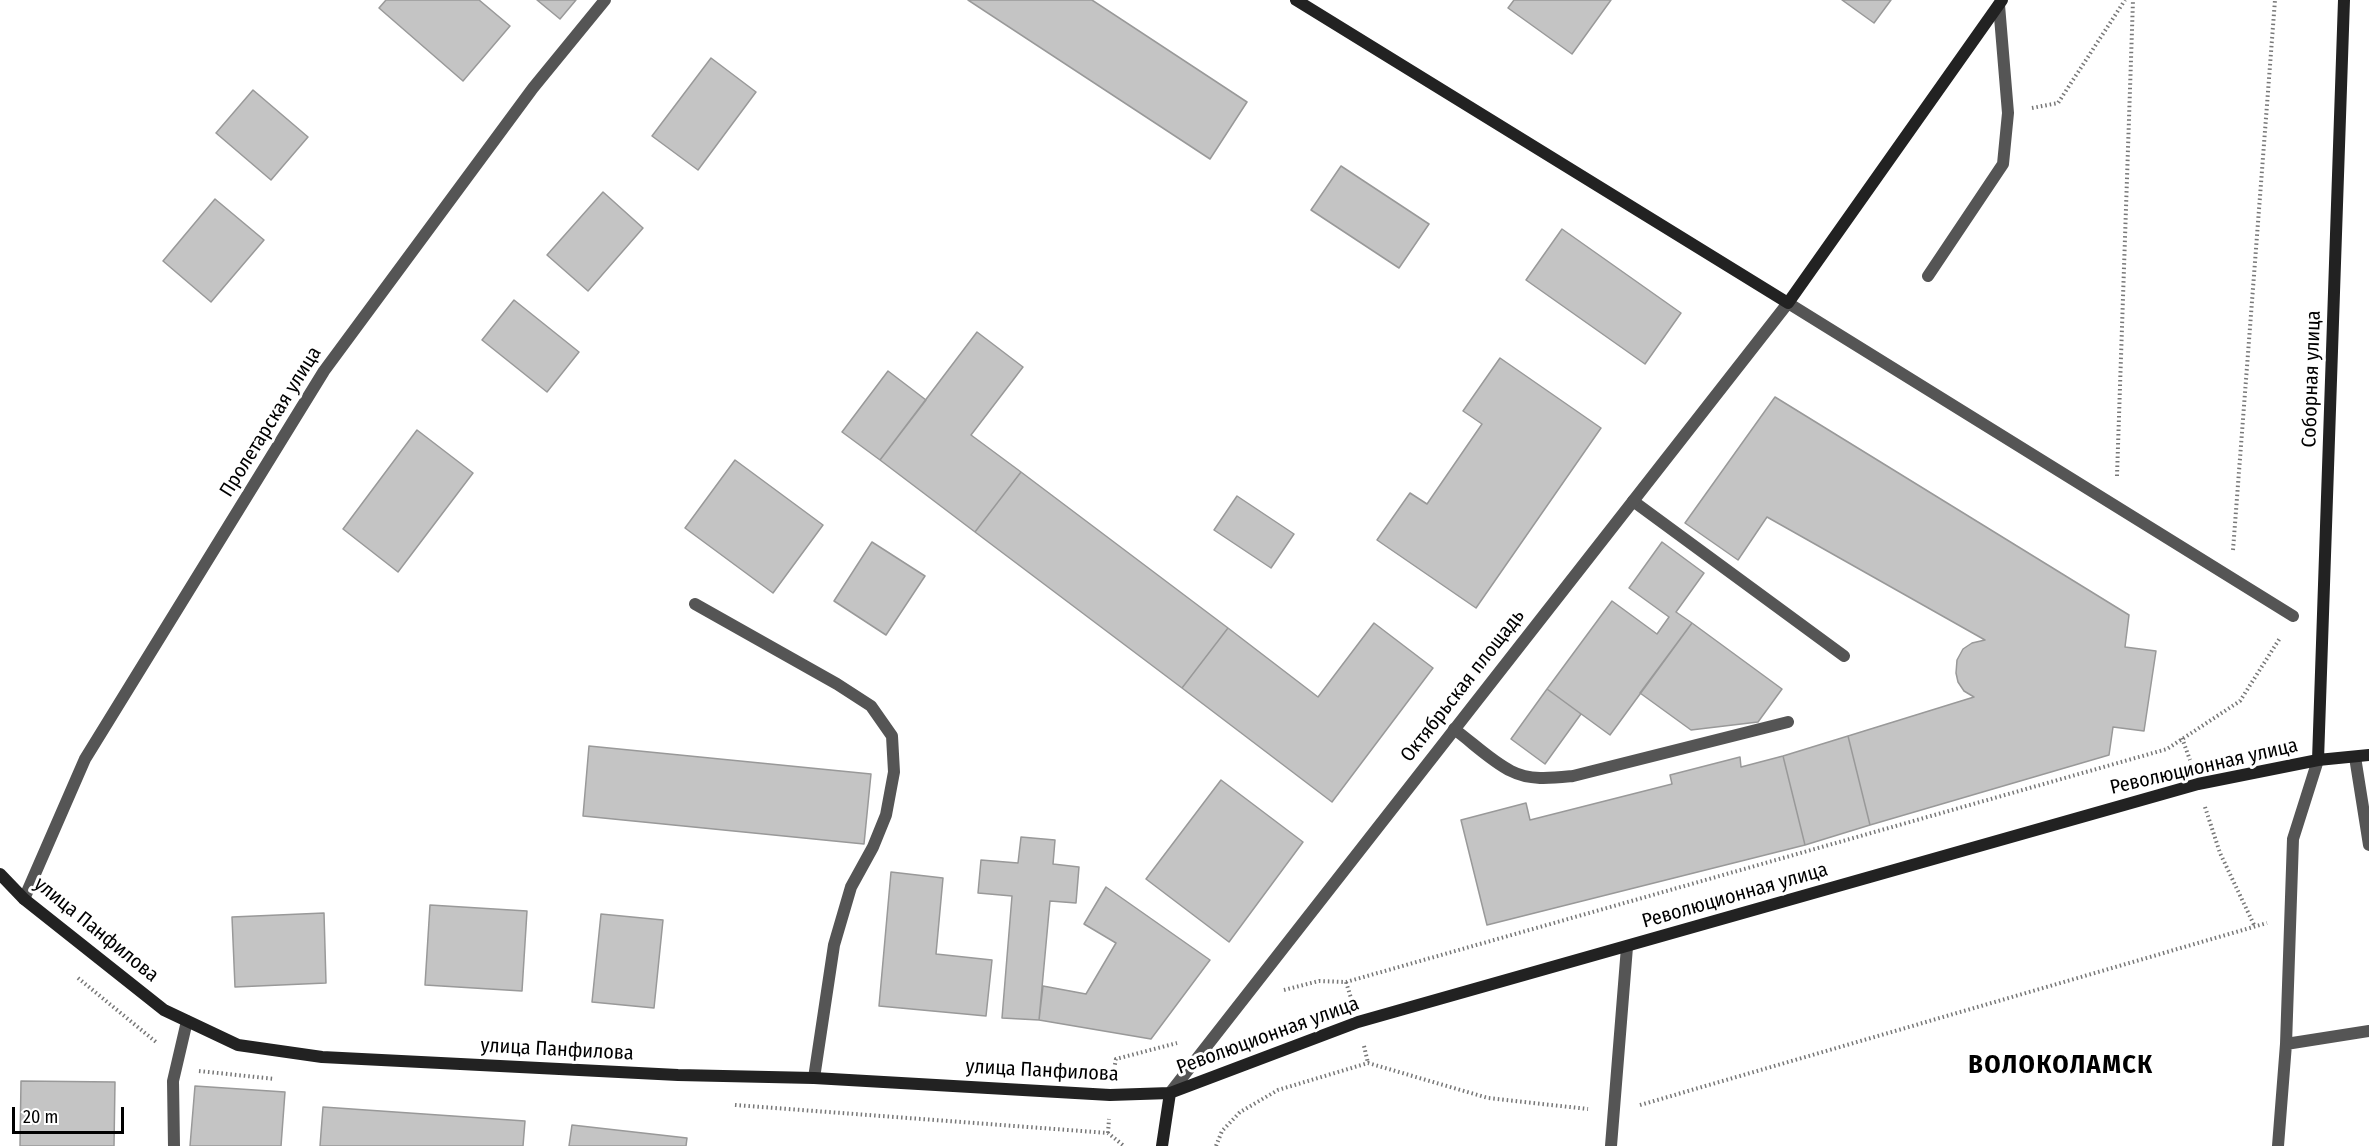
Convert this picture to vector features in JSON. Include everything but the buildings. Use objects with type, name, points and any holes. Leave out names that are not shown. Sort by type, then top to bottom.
[{"type":"main road","points":[[1296,0],[1788,303],[2000,2]]},
{"type":"main road","name":"Соборная улица","points":[[2318,760],[2344,0]]},
{"type":"main road","name":"Революционная улица","points":[[1170,1093],[1358,1022],[2198,784],[2318,760],[2369,755]]},
{"type":"main road","name":"улица Панфилова","points":[[0,874],[24,899],[164,1010],[238,1045],[322,1057],[678,1075],[814,1078],[1110,1095],[1170,1093]]},
{"type":"main road","points":[[1162,1146],[1170,1093]]},
{"type":"street","name":"Пролетарская улица","points":[[24,899],[86,759],[324,370],[533,88],[604,0]]},
{"type":"street","points":[[1928,276],[2003,164],[2008,113],[2000,2]]},
{"type":"street","name":"Октябрьская площадь","points":[[1170,1093],[1788,303]]},
{"type":"street","points":[[1788,303],[2293,616]]},
{"type":"street","points":[[1633,501],[1844,656]]},
{"type":"street","points":[[695,604],[837,684],[871,706],[892,736],[894,772],[886,815],[873,847],[851,887],[834,945],[814,1078]]},
{"type":"street","points":[[1454,729],[1512,772],[1533,777],[1554,778],[1573,776],[1788,722]]},
{"type":"street","points":[[2355,757],[2369,844]]},
{"type":"street","points":[[2278,1146],[2286,1044],[2293,839],[2318,760]]},
{"type":"street","points":[[1611,1146],[1628,947]]},
{"type":"street","points":[[174,1146],[173,1081],[187,1021]]},
{"type":"street","points":[[2286,1044],[2369,1031]]},
{"type":"path","points":[[2008,113],[2058,103],[2125,0]]},
{"type":"path","points":[[2116,507],[2133,0]]},
{"type":"path","points":[[2231,578],[2275,0]]},
{"type":"path","points":[[1240,1001],[1318,981],[1346,982],[2167,749],[2240,700],[2293,616]]},
{"type":"path","points":[[2182,738],[2220,853],[2255,927]]},
{"type":"path","points":[[1216,1146],[1222,1131],[1240,1112],[1278,1090],[1368,1063],[1488,1098],[1614,1112],[2290,916]]},
{"type":"path","points":[[1108,1133],[1110,1095],[1116,1059],[1177,1043],[1186,1037]]},
{"type":"district","name":"ВОЛОКОЛАМСК","points":[[2061,1066]]}]
